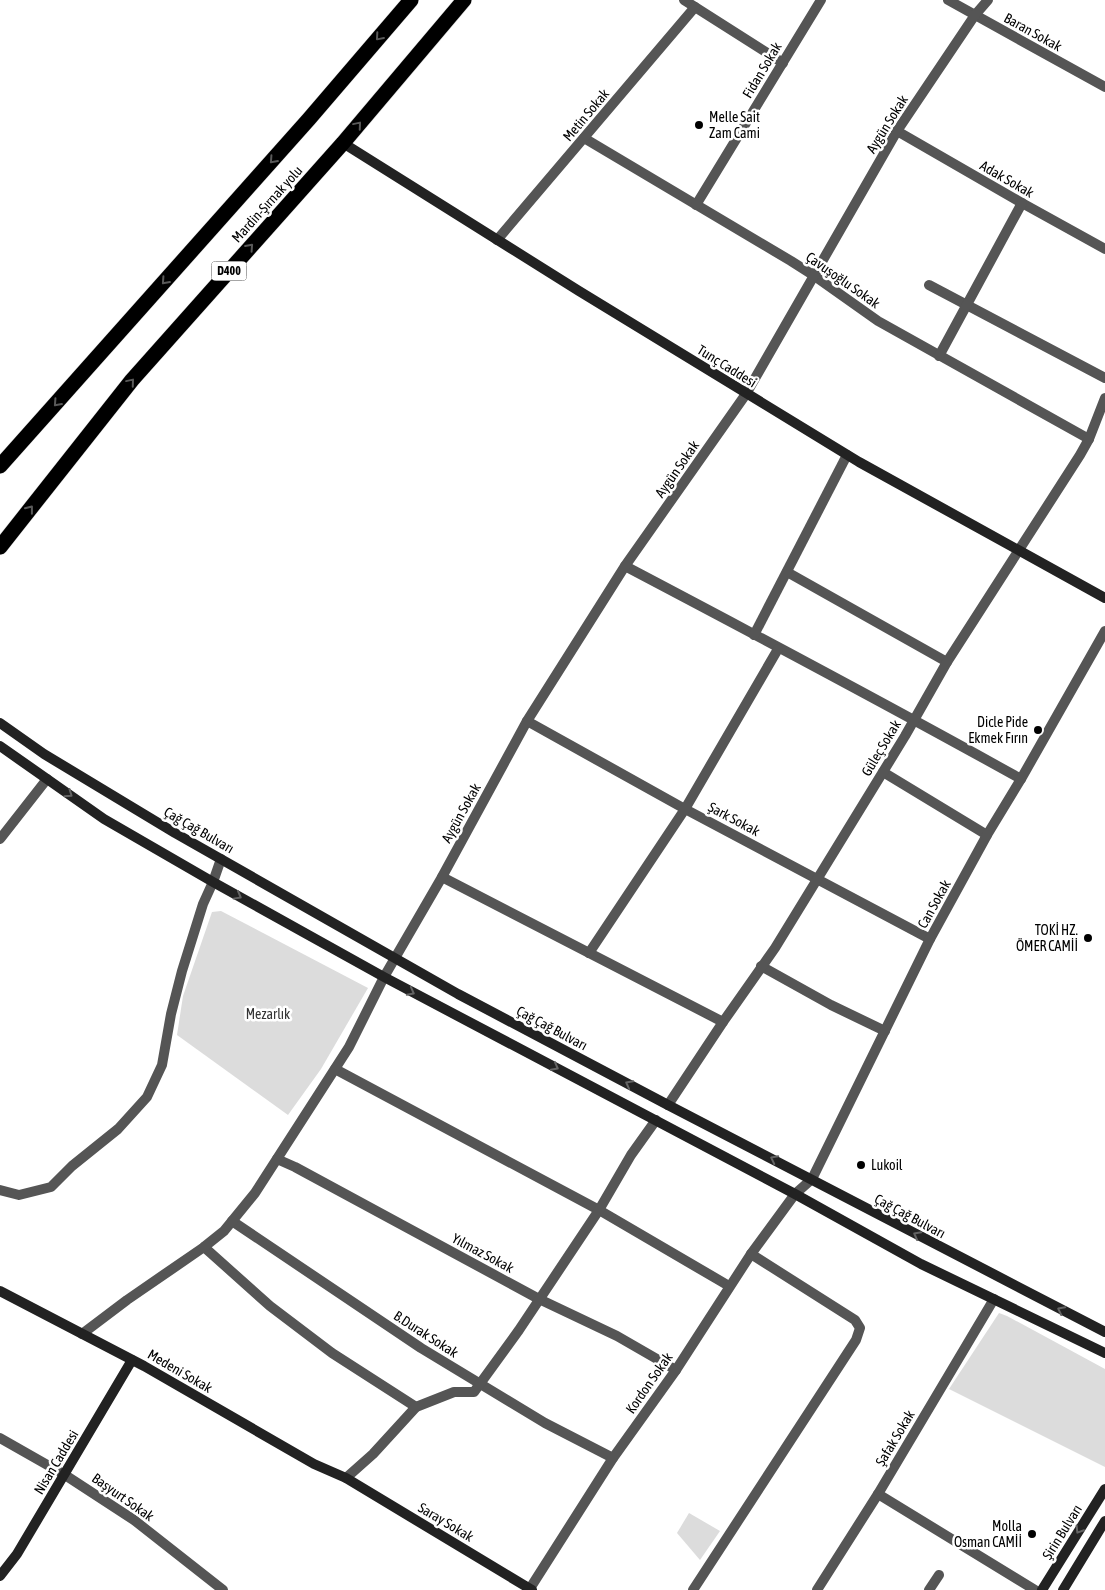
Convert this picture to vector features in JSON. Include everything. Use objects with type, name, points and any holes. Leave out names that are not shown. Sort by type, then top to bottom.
[{"type":"highway","name":"Mardin-Şırnak yolu","points":[[0,466],[309,119],[411,0]]},
{"type":"highway","name":"Mardin-Şırnak yolu","points":[[0,547],[132,380],[343,143],[464,0]]},
{"type":"main road","name":"Tunç Caddesi","points":[[343,143],[847,455],[1105,598]]},
{"type":"main road","name":"Çağ Çağ Bulvarı","points":[[0,723],[44,754],[175,833],[394,958],[668,1105],[1105,1332]]},
{"type":"main road","points":[[0,746],[104,819],[384,978],[795,1194],[921,1264],[1105,1353]]},
{"type":"main road","name":"Medeni Sokak","points":[[0,1292],[132,1360],[314,1464],[346,1478]]},
{"type":"main road","name":"Nisan Caddesi","points":[[0,1576],[17,1554],[132,1360]]},
{"type":"main road","name":"Saray Sokak","points":[[346,1478],[530,1590]]},
{"type":"main road","name":"Şirin Bulvarı","points":[[1042,1590],[1105,1489]]},
{"type":"main road","points":[[1063,1590],[1105,1521]]},
{"type":"street","points":[[684,0],[783,63]]},
{"type":"street","name":"Fidan Sokak","points":[[696,205],[821,0]]},
{"type":"street","name":"Baran Sokak","points":[[948,0],[1105,87]]},
{"type":"street","name":"Aygün Sokak","points":[[82,1334],[224,1231],[255,1193],[349,1047],[394,958],[442,877],[528,721],[625,566],[746,394],[897,131],[975,15],[988,0]]},
{"type":"street","name":"Metin Sokak","points":[[497,240],[695,7]]},
{"type":"street","name":"Adak Sokak","points":[[897,131],[1022,204],[1105,248]]},
{"type":"street","name":"Çavuşoğlu Sokak","points":[[584,138],[814,275],[878,321],[1089,439]]},
{"type":"street","points":[[939,356],[1022,204]]},
{"type":"street","points":[[929,285],[965,306],[1105,378]]},
{"type":"street","name":"Güleç Sokak","points":[[668,1105],[775,948],[914,720],[947,662],[1019,552],[1089,439],[1105,398]]},
{"type":"street","points":[[754,635],[847,455]]},
{"type":"street","points":[[625,566],[778,649],[830,674],[1021,779]]},
{"type":"street","points":[[787,572],[947,662]]},
{"type":"street","name":"Can Sokak","points":[[795,1194],[812,1179],[930,939],[987,835],[1105,631]]},
{"type":"street","points":[[589,953],[685,809],[778,649]]},
{"type":"street","name":"Şark Sokak","points":[[528,721],[685,809],[930,939]]},
{"type":"street","points":[[882,772],[987,835]]},
{"type":"street","points":[[0,839],[47,779]]},
{"type":"street","points":[[0,1190],[20,1195],[50,1187],[72,1166],[118,1129],[147,1097],[162,1066],[171,1014],[182,971],[203,904],[221,858]]},
{"type":"street","points":[[442,877],[723,1022]]},
{"type":"street","points":[[761,966],[831,1005],[885,1031]]},
{"type":"street","points":[[335,1069],[599,1210],[730,1286]]},
{"type":"street","points":[[346,1478],[373,1454],[416,1407],[454,1392],[474,1392],[599,1210],[631,1155],[656,1120]]},
{"type":"street","name":"Yılmaz Sokak","points":[[277,1159],[296,1167],[539,1299],[617,1336],[676,1370]]},
{"type":"street","name":"Kordon Sokak","points":[[530,1590],[613,1458],[676,1370],[751,1254],[795,1194]]},
{"type":"street","name":"B.Durak Sokak","points":[[232,1222],[421,1348],[545,1423],[613,1458]]},
{"type":"street","points":[[204,1247],[270,1306],[316,1341],[416,1407]]},
{"type":"street","points":[[693,1590],[856,1340],[860,1328],[855,1320],[751,1254]]},
{"type":"street","name":"Şafak Sokak","points":[[817,1590],[878,1494],[994,1299]]},
{"type":"street","name":"Başyurt Sokak","points":[[0,1438],[65,1475],[134,1520],[223,1590]]},
{"type":"street","points":[[878,1494],[1034,1590]]},
{"type":"street","points":[[929,1590],[939,1575]]},
{"type":"green space","name":"Mezarlık","points":[[221,911],[368,988],[321,1069],[288,1115],[177,1035],[183,996],[212,912]]},
{"type":"green space","points":[[999,1313],[1105,1369],[1105,1467],[949,1389]]},
{"type":"green space","points":[[689,1513],[720,1531],[700,1560],[677,1533]]},
{"type":"place","name":"Melle Sait Zam Cami","points":[[699,125]]},
{"type":"place","name":"Dicle Pide Ekmek Fırın","points":[[1038,730]]},
{"type":"place","name":"TOKİ HZ. ÖMER CAMİİ","points":[[1088,938]]},
{"type":"place","name":"Lukoil","points":[[861,1165]]},
{"type":"place","name":"Molla Osman CAMİİ","points":[[1032,1534]]}]
